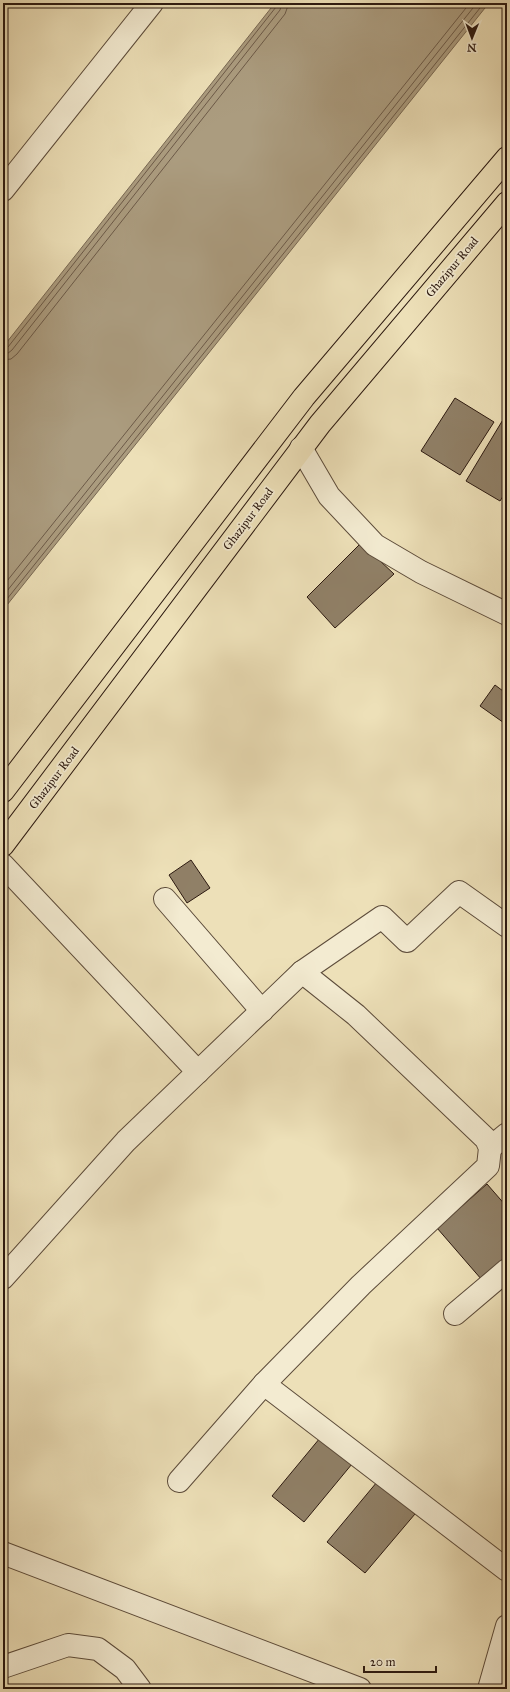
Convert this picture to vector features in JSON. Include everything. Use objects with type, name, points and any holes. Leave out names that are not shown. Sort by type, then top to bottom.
[{"type":"main road","points":[[3,791],[304,397],[507,158]]},
{"type":"main road","name":"Ghazipur Road","points":[[3,845],[301,448],[507,203]]},
{"type":"street","points":[[3,190],[152,3]]},
{"type":"street","points":[[301,448],[329,496],[375,545],[421,572],[507,614]]},
{"type":"street","points":[[3,865],[198,1072]]},
{"type":"street","points":[[3,1278],[126,1141],[302,972],[382,917],[407,941],[459,892],[507,926]]},
{"type":"street","points":[[165,899],[262,1011]]},
{"type":"street","points":[[179,1480],[264,1384],[362,1285],[488,1166],[490,1148],[486,1139],[356,1016],[302,972]]},
{"type":"street","points":[[490,1148],[507,1134]]},
{"type":"street","points":[[455,1314],[507,1270]]},
{"type":"street","points":[[264,1384],[507,1570]]},
{"type":"street","points":[[3,1553],[360,1689]]},
{"type":"street","points":[[489,1689],[507,1626]]},
{"type":"street","points":[[3,1667],[68,1645],[98,1649],[125,1670],[140,1689]]},
{"type":"water","points":[[275,3],[489,3],[3,610],[3,347]]},
{"type":"building","points":[[455,398],[494,422],[460,475],[421,451]]},
{"type":"building","points":[[507,413],[507,490],[500,501],[466,481]]},
{"type":"building","points":[[361,543],[394,574],[335,628],[307,597]]},
{"type":"building","points":[[495,685],[507,694],[507,725],[480,706]]},
{"type":"building","points":[[191,860],[210,888],[187,903],[169,875]]},
{"type":"building","points":[[487,1184],[507,1207],[507,1259],[482,1280],[437,1228]]},
{"type":"building","points":[[320,1438],[352,1464],[304,1522],[272,1496]]},
{"type":"building","points":[[377,1482],[415,1514],[365,1573],[327,1542]]}]
